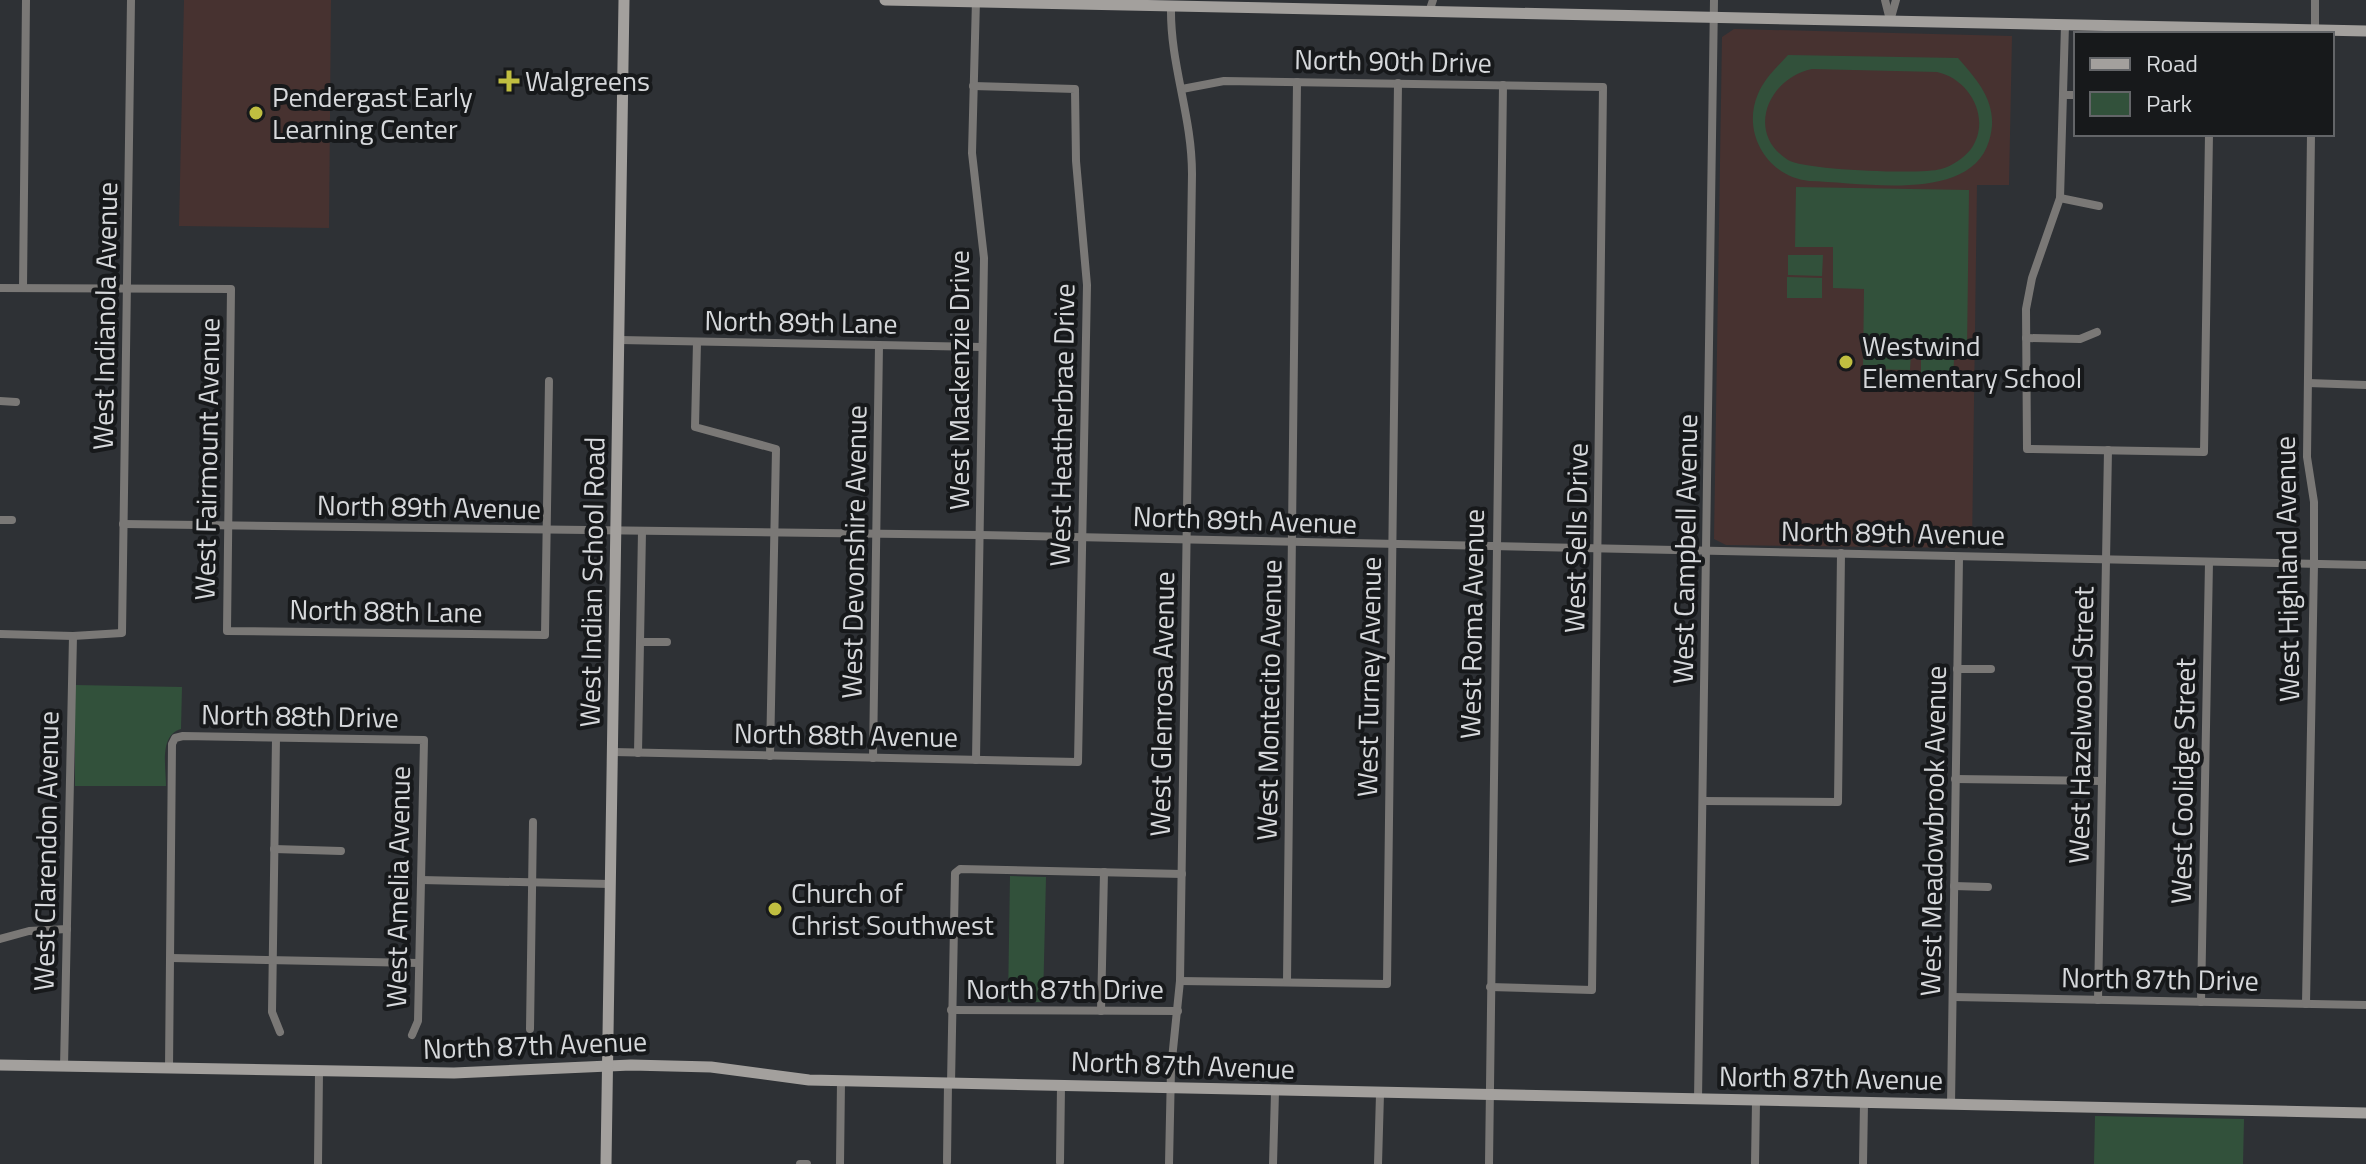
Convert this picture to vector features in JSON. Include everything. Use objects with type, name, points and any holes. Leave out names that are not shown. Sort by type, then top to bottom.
[{"type":"main road","name":"West Indian School Road","points":[[606,1164],[624,0]]},
{"type":"main road","points":[[885,0],[1171,7],[1429,4],[1714,17],[2366,31]]},
{"type":"main road","name":"North 87th Avenue","points":[[0,1065],[497,1073],[608,1065],[711,1067],[790,1079],[841,1081],[2366,1113]]},
{"type":"street","points":[[23,288],[26,0]]},
{"type":"street","name":"West Indianola Avenue","points":[[73,636],[122,633],[131,0]]},
{"type":"street","name":"West Campbell Avenue","points":[[1698,1100],[1714,0]]},
{"type":"street","points":[[1885,0],[1890,21]]},
{"type":"street","points":[[1890,21],[1896,0]]},
{"type":"street","points":[[2315,0],[2315,32]]},
{"type":"street","name":"West Mackenzie Drive","points":[[976,2],[972,153],[984,258],[976,760]]},
{"type":"street","name":"West Glenrosa Avenue","points":[[1169,1164],[1170,1089],[1180,981],[1192,174],[1191,131],[1173,53],[1171,7]]},
{"type":"street","points":[[2065,25],[2060,198],[2032,278],[2026,309],[2027,449],[2204,452],[2209,136]]},
{"type":"street","name":"North 90th Drive","points":[[1182,89],[1224,81],[1603,87]]},
{"type":"street","name":"West Montecito Avenue","points":[[1287,982],[1297,82]]},
{"type":"street","name":"West Turney Avenue","points":[[1387,984],[1398,83]]},
{"type":"street","name":"West Roma Avenue","points":[[1489,1164],[1494,549],[1503,85]]},
{"type":"street","name":"West Heatherbrae Drive","points":[[973,86],[1075,89],[1076,161],[1087,285],[1078,762]]},
{"type":"street","name":"West Sells Drive","points":[[1490,987],[1592,990],[1603,87]]},
{"type":"street","points":[[2063,95],[2074,95]]},
{"type":"street","name":"West Highland Avenue","points":[[2306,1004],[2314,564],[2314,502],[2307,457],[2311,136]]},
{"type":"street","points":[[2060,198],[2099,206]]},
{"type":"street","points":[[0,288],[128,289]]},
{"type":"street","name":"West Fairmount Avenue","points":[[128,289],[231,289],[227,631]]},
{"type":"street","points":[[2026,338],[2080,339],[2097,332]]},
{"type":"street","name":"North 89th Lane","points":[[620,340],[982,347]]},
{"type":"street","points":[[697,342],[695,427],[776,449],[770,756]]},
{"type":"street","name":"West Devonshire Avenue","points":[[873,758],[879,345]]},
{"type":"street","points":[[547,532],[549,381]]},
{"type":"street","points":[[2308,383],[2366,385]]},
{"type":"street","points":[[0,401],[16,402]]},
{"type":"street","name":"West Hazelwood Street","points":[[2098,1000],[2108,450]]},
{"type":"street","points":[[0,520],[12,520]]},
{"type":"street","name":"North 89th Avenue","points":[[123,524],[547,532],[616,530],[980,535],[1293,545],[2366,565]]},
{"type":"street","name":"West Indian School Road","points":[[638,753],[642,531]]},
{"type":"street","name":"North 88th Lane","points":[[227,631],[545,635],[547,532]]},
{"type":"street","points":[[1703,801],[1838,802],[1841,553]]},
{"type":"street","name":"West Meadowbrook Avenue","points":[[1951,1105],[1959,558]]},
{"type":"street","name":"West Coolidge Street","points":[[2201,1002],[2209,562]]},
{"type":"street","points":[[0,634],[73,636]]},
{"type":"street","name":"West Clarendon Avenue","points":[[64,1067],[73,636]]},
{"type":"street","name":"West Indian School Road","points":[[640,642],[667,642]]},
{"type":"street","points":[[1957,669],[1991,669]]},
{"type":"street","name":"North 88th Drive","points":[[171,958],[172,744],[175,738],[424,740]]},
{"type":"street","points":[[276,738],[272,1012],[280,1032]]},
{"type":"street","name":"West Amelia Avenue","points":[[412,1035],[418,1021],[424,740]]},
{"type":"street","name":"North 88th Avenue","points":[[613,752],[1078,762]]},
{"type":"street","points":[[1955,779],[2102,781]]},
{"type":"street","points":[[530,1029],[533,822]]},
{"type":"street","points":[[274,849],[341,851]]},
{"type":"street","points":[[947,1162],[955,873],[960,869],[1182,874]]},
{"type":"street","points":[[1101,1011],[1104,872]]},
{"type":"street","points":[[421,880],[610,884]]},
{"type":"street","points":[[1954,886],[1988,887]]},
{"type":"street","points":[[0,939],[29,931],[67,929]]},
{"type":"street","points":[[169,1068],[171,958],[419,963]]},
{"type":"street","name":"North 87th Drive","points":[[1180,981],[1387,984]]},
{"type":"street","name":"North 87th Drive","points":[[1953,997],[2366,1005]]},
{"type":"street","name":"North 87th Drive","points":[[951,1010],[1178,1011]]},
{"type":"street","points":[[318,1164],[319,1072]]},
{"type":"street","points":[[840,1164],[841,1081]]},
{"type":"street","points":[[1060,1162],[1061,1086]]},
{"type":"street","points":[[1273,1164],[1275,1092]]},
{"type":"street","points":[[1378,1164],[1380,1094]]},
{"type":"street","points":[[1755,1164],[1756,1101]]},
{"type":"street","points":[[1863,1164],[1864,1103]]},
{"type":"street","points":[[800,1164],[807,1164]]},
{"type":"shaded area","name":"Pendergast Early Learning Center","points":[[184,0],[331,0],[329,228],[179,226]]},
{"type":"shaded area","name":"Westwind Elementary School","points":[[1734,29],[2012,36],[2009,185],[1977,185],[1972,548],[1726,545],[1714,539],[1722,37]]},
{"type":"green space","points":[[1788,55],[1958,58],[1980,86],[1990,106],[1992,128],[1989,141],[1978,161],[1960,174],[1937,182],[1884,185],[1794,178],[1770,162],[1756,138],[1753,123],[1761,88]],"holes":[[[1812,69],[1937,72],[1959,83],[1968,92],[1978,113],[1977,137],[1971,149],[1945,168],[1888,171],[1798,164],[1775,149],[1767,136],[1767,108],[1784,83],[1797,74]]]},
{"type":"green space","points":[[1796,187],[1969,190],[1967,352],[1911,352],[1910,370],[1863,369],[1864,289],[1833,288],[1833,247],[1795,247]]},
{"type":"green space","points":[[1788,255],[1823,255],[1822,276],[1788,275]]},
{"type":"green space","points":[[1787,277],[1822,278],[1822,298],[1787,298]]},
{"type":"green space","points":[[1921,359],[1954,359],[1953,380],[1921,380]]},
{"type":"green space","points":[[75,685],[182,687],[181,729],[169,738],[165,753],[166,786],[75,786]]},
{"type":"green space","points":[[1010,876],[1046,877],[1043,1002],[1008,1002]]},
{"type":"green space","points":[[2095,1116],[2244,1119],[2243,1164],[2094,1164]]},
{"type":"place","name":"Walgreens","points":[[509,81]]},
{"type":"place","name":"Pendergast Early Learning Center","points":[[256,113]]},
{"type":"place","name":"Westwind Elementary School","points":[[1846,362]]},
{"type":"place","name":"Church of Christ Southwest","points":[[775,909]]}]
